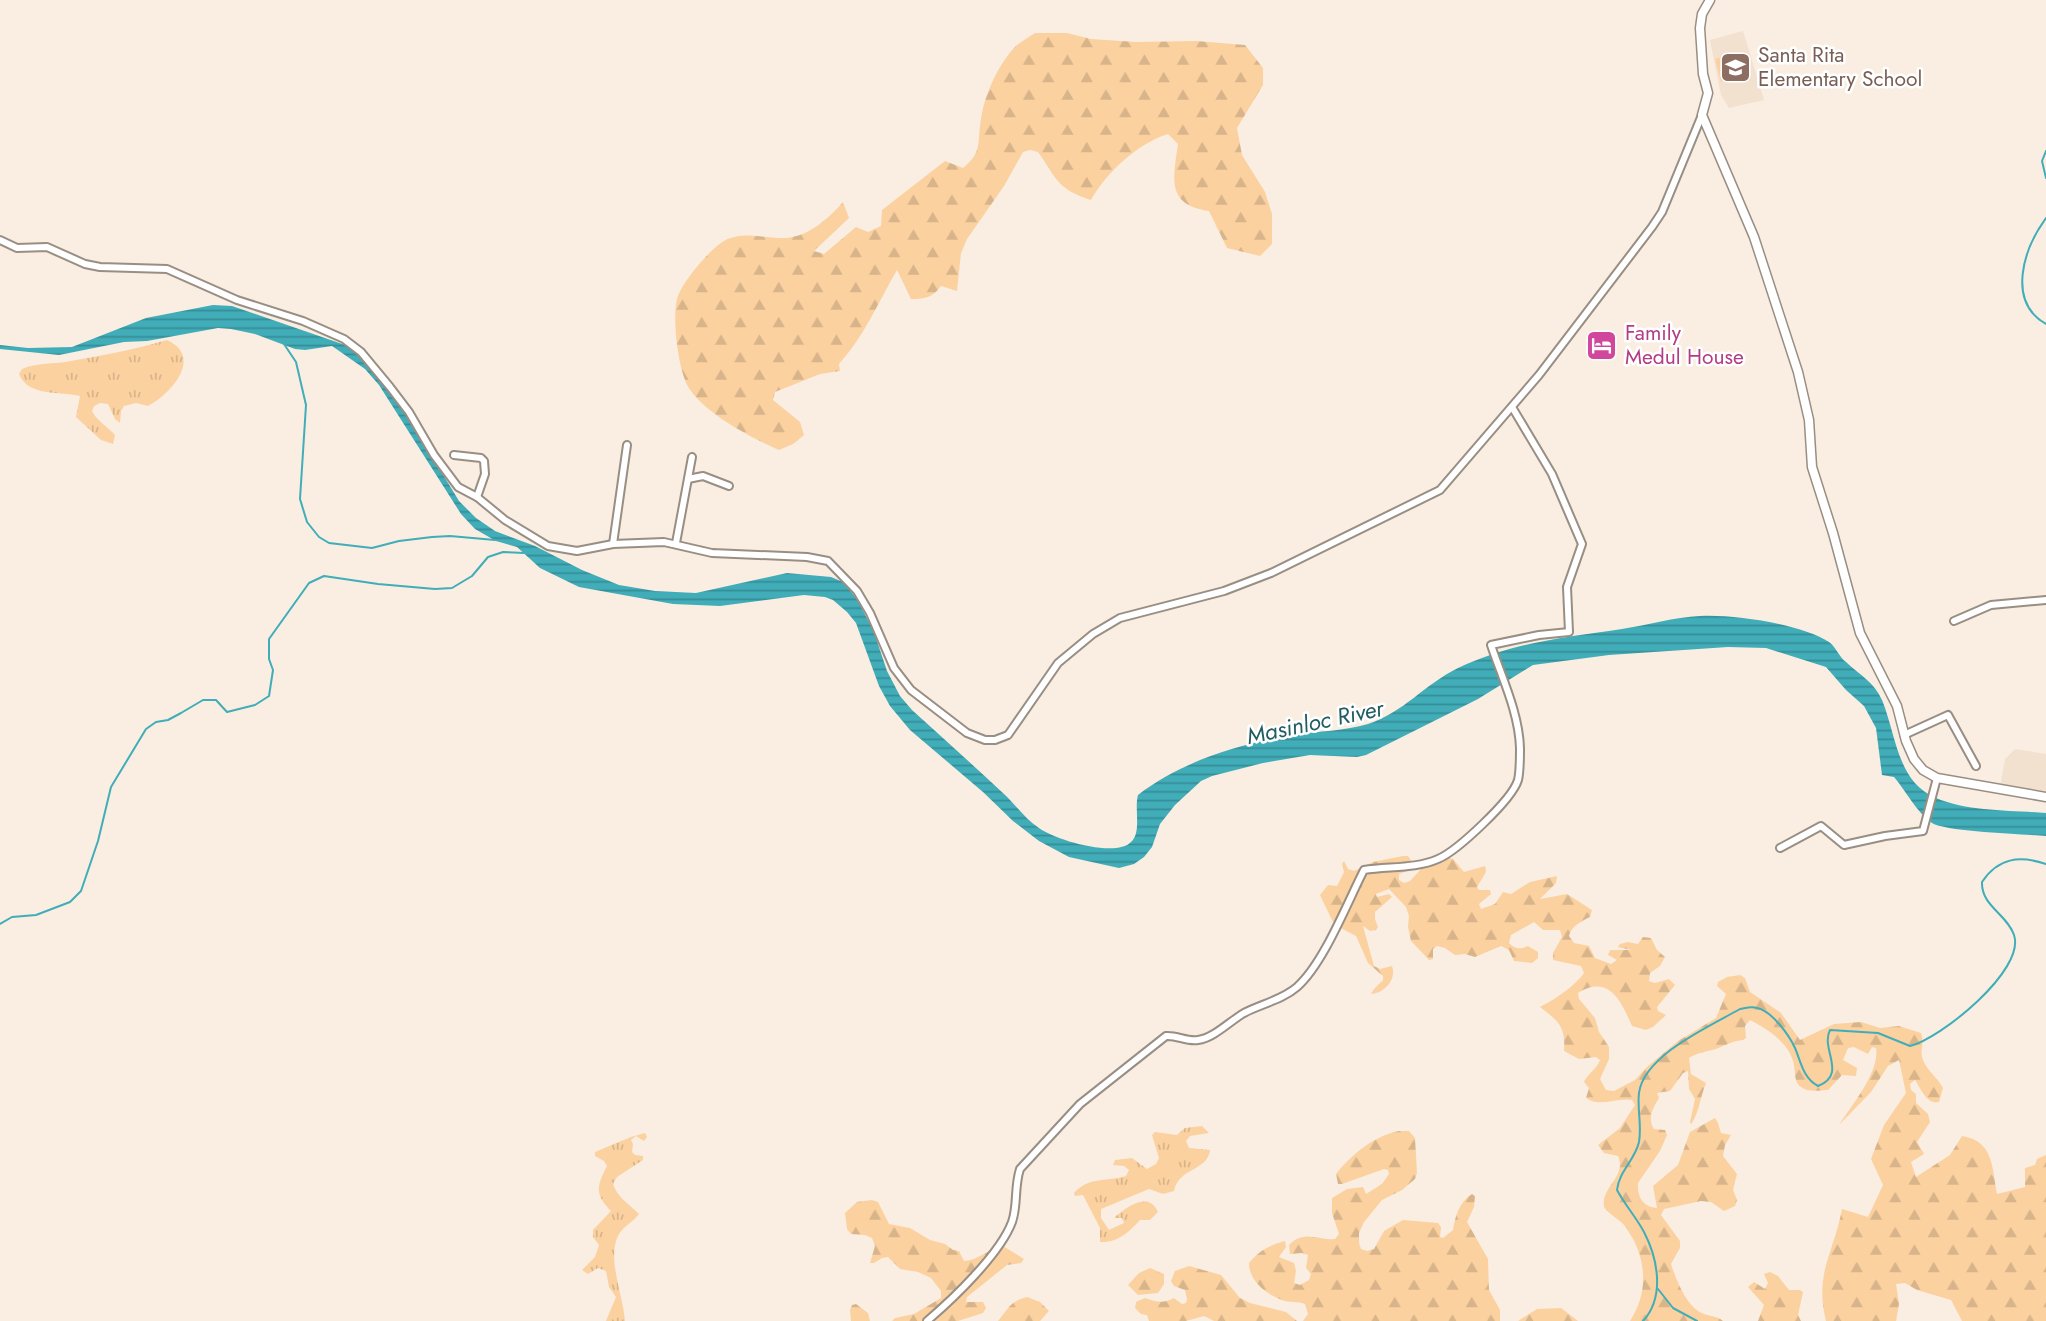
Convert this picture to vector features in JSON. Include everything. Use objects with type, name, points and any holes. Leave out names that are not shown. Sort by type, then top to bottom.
[{"type":"street","points":[[0,240],[17,248],[47,247],[85,264],[100,267],[167,270],[245,304],[303,321],[344,339],[361,352],[390,387],[458,487],[477,497],[533,538],[554,548],[578,551],[613,544],[664,542],[712,554],[807,557],[828,561],[857,591],[870,613],[894,668],[911,690],[967,733],[985,740],[995,740],[1008,734],[1058,663],[1093,634],[1120,618],[1224,591],[1271,573],[1440,490],[1539,375],[1662,212],[1702,115],[1708,93],[1703,74],[1700,28],[1702,14],[1710,0]]},
{"type":"street","points":[[1702,115],[1770,281],[1798,372],[1809,420],[1812,467],[1833,533],[1847,590],[1860,633],[1897,706],[1904,735],[1914,759],[1936,782],[2046,797]]},
{"type":"street","points":[[928,1321],[980,1268],[998,1245],[1011,1225],[1015,1212],[1016,1182],[1020,1169],[1080,1104],[1166,1036],[1175,1035],[1195,1041],[1204,1039],[1244,1013],[1297,987],[1320,959],[1364,870],[1410,867],[1440,858],[1475,831],[1501,804],[1518,781],[1520,747],[1516,720],[1491,645],[1569,632],[1567,587],[1582,544],[1552,474],[1512,407]]},
{"type":"street","points":[[613,544],[627,445]]},
{"type":"street","points":[[454,455],[481,458],[484,461],[485,474],[477,497]]},
{"type":"street","points":[[676,543],[692,457]]},
{"type":"street","points":[[688,479],[703,477],[729,486]]},
{"type":"street","points":[[1954,621],[1991,606],[2046,600]]},
{"type":"street","points":[[1904,735],[1948,715],[1976,766]]},
{"type":"street","points":[[1780,848],[1821,826],[1844,845],[1923,831],[1936,782]]},
{"type":"shaded area","name":"Santa Rita Elementary School","points":[[1743,31],[1764,100],[1729,108],[1721,95],[1710,40]]},
{"type":"shaded area","points":[[2015,749],[2046,754],[2046,795],[2000,788],[2005,759]]},
{"type":"green space","points":[[1035,33],[1067,33],[1091,39],[1136,42],[1196,41],[1245,45],[1263,68],[1263,85],[1237,128],[1242,155],[1265,192],[1272,214],[1272,244],[1260,256],[1227,248],[1209,211],[1185,203],[1179,196],[1174,179],[1178,144],[1168,134],[1145,145],[1124,160],[1105,179],[1091,200],[1064,187],[1038,152],[1023,152],[1004,186],[967,239],[961,253],[957,291],[941,286],[929,297],[911,299],[897,270],[863,331],[839,364],[840,371],[820,374],[775,392],[773,400],[800,422],[804,435],[793,444],[779,450],[708,409],[686,383],[676,332],[677,299],[697,267],[724,241],[747,235],[794,237],[824,220],[843,202],[849,218],[814,251],[824,254],[856,227],[868,232],[881,226],[882,210],[945,161],[963,168],[974,157],[985,101],[992,82],[1007,56]]},
{"type":"green space","points":[[1729,55],[1735,78],[1721,82],[1715,59]]},
{"type":"green space","points":[[167,340],[178,347],[183,356],[183,365],[180,375],[166,393],[148,406],[136,403],[124,406],[120,423],[108,404],[100,403],[94,406],[94,414],[115,435],[113,444],[101,440],[76,417],[80,396],[37,390],[23,381],[19,374],[22,369],[33,366],[104,355]]},
{"type":"green space","points":[[1408,856],[1413,863],[1412,869],[1399,874],[1399,880],[1404,883],[1410,881],[1422,868],[1449,858],[1464,872],[1485,866],[1486,872],[1477,887],[1479,890],[1490,890],[1491,894],[1479,904],[1481,909],[1495,904],[1503,892],[1511,894],[1530,882],[1557,876],[1556,883],[1540,899],[1567,894],[1592,910],[1590,917],[1574,927],[1569,936],[1574,943],[1589,946],[1595,958],[1611,964],[1617,960],[1608,955],[1610,950],[1631,950],[1618,947],[1628,942],[1638,944],[1643,937],[1651,938],[1657,950],[1665,957],[1660,966],[1650,973],[1649,981],[1655,983],[1669,979],[1675,985],[1657,1007],[1658,1011],[1666,1015],[1653,1027],[1646,1030],[1632,1026],[1618,1000],[1606,988],[1589,988],[1578,993],[1579,999],[1595,1018],[1599,1032],[1609,1047],[1609,1059],[1600,1079],[1606,1090],[1614,1091],[1635,1080],[1678,1041],[1716,1018],[1726,994],[1717,986],[1718,982],[1727,977],[1740,975],[1745,978],[1750,992],[1781,1013],[1800,1040],[1834,1024],[1861,1022],[1880,1028],[1899,1026],[1921,1033],[1923,1060],[1943,1088],[1939,1102],[1935,1102],[1925,1096],[1915,1080],[1910,1084],[1911,1090],[1916,1094],[1916,1103],[1928,1114],[1930,1122],[1917,1142],[1924,1154],[1911,1162],[1916,1177],[1950,1155],[1962,1136],[1972,1139],[1986,1150],[1990,1157],[1997,1194],[2025,1187],[2025,1168],[2035,1165],[2037,1159],[2046,1155],[2046,1321],[1962,1321],[1951,1300],[1917,1290],[1905,1283],[1896,1284],[1899,1304],[1896,1321],[1826,1321],[1822,1289],[1826,1264],[1842,1209],[1868,1217],[1883,1185],[1871,1159],[1884,1125],[1906,1093],[1899,1060],[1888,1066],[1871,1092],[1839,1125],[1869,1078],[1874,1067],[1876,1048],[1872,1047],[1868,1054],[1854,1047],[1848,1048],[1843,1060],[1857,1068],[1856,1076],[1842,1075],[1828,1090],[1807,1090],[1797,1082],[1793,1061],[1786,1047],[1750,1020],[1745,1026],[1746,1038],[1743,1040],[1689,1058],[1691,1074],[1706,1083],[1691,1124],[1695,1099],[1689,1089],[1688,1071],[1683,1073],[1670,1091],[1657,1093],[1659,1098],[1651,1121],[1654,1129],[1665,1130],[1667,1135],[1660,1151],[1638,1183],[1642,1200],[1648,1206],[1657,1208],[1653,1186],[1678,1165],[1690,1132],[1715,1118],[1721,1133],[1731,1135],[1723,1156],[1737,1174],[1733,1190],[1737,1200],[1735,1206],[1724,1211],[1711,1202],[1701,1201],[1664,1209],[1661,1215],[1680,1241],[1680,1248],[1671,1264],[1682,1292],[1696,1310],[1723,1321],[1630,1321],[1643,1287],[1642,1263],[1627,1229],[1604,1207],[1606,1193],[1617,1176],[1620,1163],[1618,1156],[1604,1153],[1598,1145],[1620,1128],[1635,1105],[1632,1100],[1626,1099],[1597,1102],[1586,1098],[1589,1088],[1584,1082],[1600,1060],[1596,1057],[1579,1059],[1564,1051],[1564,1036],[1560,1025],[1540,1007],[1575,983],[1584,973],[1581,966],[1553,960],[1553,953],[1562,937],[1560,930],[1543,930],[1534,922],[1511,935],[1509,943],[1518,948],[1528,946],[1538,952],[1538,958],[1532,963],[1514,961],[1509,950],[1501,946],[1475,957],[1455,955],[1437,946],[1433,949],[1433,959],[1429,960],[1411,941],[1406,907],[1389,889],[1376,894],[1377,897],[1389,894],[1392,897],[1375,912],[1378,927],[1376,930],[1370,931],[1363,926],[1374,966],[1380,969],[1392,966],[1393,971],[1388,985],[1371,994],[1383,980],[1383,976],[1368,963],[1356,936],[1337,926],[1332,920],[1320,895],[1328,885],[1337,886],[1344,872],[1344,861],[1348,869],[1354,871],[1373,862]]},
{"type":"green space","points":[[1202,1126],[1209,1133],[1190,1136],[1186,1141],[1189,1148],[1210,1150],[1204,1162],[1181,1177],[1174,1191],[1163,1194],[1149,1189],[1101,1209],[1101,1218],[1109,1230],[1124,1223],[1122,1218],[1114,1218],[1137,1203],[1149,1202],[1158,1212],[1150,1220],[1140,1220],[1118,1239],[1100,1242],[1100,1228],[1083,1195],[1075,1196],[1074,1193],[1092,1182],[1126,1176],[1129,1170],[1124,1166],[1113,1165],[1115,1160],[1132,1158],[1147,1169],[1156,1164],[1159,1158],[1152,1135],[1155,1132],[1177,1135],[1185,1128]]},
{"type":"green space","points":[[1399,1131],[1409,1131],[1415,1138],[1417,1173],[1415,1179],[1402,1190],[1382,1200],[1364,1222],[1359,1233],[1361,1249],[1374,1249],[1384,1231],[1403,1220],[1438,1223],[1441,1227],[1440,1237],[1443,1238],[1453,1230],[1461,1205],[1472,1194],[1475,1196],[1474,1207],[1467,1222],[1488,1259],[1489,1290],[1500,1310],[1500,1321],[1303,1321],[1308,1314],[1305,1304],[1276,1297],[1260,1286],[1252,1276],[1249,1263],[1256,1255],[1285,1241],[1286,1247],[1279,1257],[1294,1263],[1294,1283],[1300,1285],[1309,1280],[1311,1274],[1306,1268],[1308,1255],[1290,1254],[1289,1245],[1306,1237],[1335,1239],[1339,1234],[1332,1213],[1332,1198],[1347,1189],[1363,1187],[1366,1194],[1382,1184],[1389,1174],[1388,1170],[1384,1169],[1338,1184],[1336,1174],[1364,1147]]},
{"type":"green space","points":[[645,1133],[647,1137],[644,1141],[636,1136],[631,1140],[632,1152],[643,1156],[643,1160],[617,1177],[613,1184],[620,1197],[639,1214],[621,1231],[615,1243],[615,1265],[625,1321],[606,1321],[616,1297],[609,1287],[606,1271],[598,1268],[588,1274],[582,1270],[595,1257],[599,1245],[593,1237],[593,1230],[611,1211],[602,1200],[599,1190],[607,1166],[595,1156],[595,1152],[631,1137]]},
{"type":"green space","points":[[857,1202],[878,1202],[889,1224],[910,1228],[930,1240],[945,1244],[959,1251],[964,1261],[1003,1246],[1024,1259],[1021,1263],[1007,1265],[967,1297],[966,1302],[983,1302],[986,1308],[983,1313],[958,1321],[892,1321],[914,1314],[941,1298],[941,1291],[931,1278],[918,1272],[900,1269],[888,1257],[870,1263],[875,1246],[872,1238],[851,1234],[847,1229],[845,1213]]},
{"type":"green space","points":[[1189,1266],[1221,1275],[1240,1298],[1286,1312],[1297,1321],[1214,1321],[1204,1316],[1186,1321],[1149,1321],[1147,1315],[1141,1314],[1135,1308],[1136,1302],[1145,1298],[1160,1302],[1174,1298],[1182,1304],[1186,1303],[1185,1290],[1174,1286],[1171,1281],[1175,1271]]},
{"type":"green space","points":[[1150,1268],[1164,1274],[1164,1284],[1158,1293],[1138,1295],[1128,1285],[1139,1273]]},
{"type":"green space","points":[[1770,1272],[1778,1276],[1789,1290],[1803,1292],[1798,1315],[1801,1321],[1758,1321],[1764,1305],[1748,1287],[1754,1282],[1765,1289],[1768,1283],[1764,1274]]},
{"type":"green space","points":[[1027,1297],[1040,1302],[1049,1311],[1040,1321],[998,1321],[1013,1303]]},
{"type":"green space","points":[[856,1304],[868,1313],[870,1321],[851,1321],[850,1310],[852,1305]]},
{"type":"green space","points":[[1561,1308],[1578,1321],[1518,1321],[1537,1309]]},
{"type":"water","points":[[213,305],[232,306],[348,346],[388,388],[459,501],[476,518],[495,531],[535,546],[582,570],[619,585],[655,591],[696,593],[787,573],[831,577],[843,582],[857,599],[874,632],[887,671],[900,696],[912,710],[1034,824],[1047,833],[1071,842],[1100,848],[1123,846],[1131,842],[1136,832],[1138,795],[1173,772],[1213,755],[1254,743],[1368,724],[1392,713],[1446,675],[1479,659],[1538,642],[1700,616],[1785,625],[1829,642],[1879,694],[1905,769],[1923,791],[1962,806],[2046,813],[2046,836],[1969,831],[1932,823],[1894,777],[1882,775],[1876,728],[1864,706],[1826,667],[1766,648],[1728,647],[1609,655],[1533,665],[1478,699],[1366,755],[1310,755],[1263,763],[1201,781],[1175,805],[1160,824],[1152,847],[1134,864],[1119,868],[1069,857],[1039,841],[1013,821],[910,730],[890,706],[879,686],[856,623],[833,600],[804,595],[720,606],[673,604],[579,587],[540,568],[517,547],[496,541],[475,529],[461,514],[379,385],[365,369],[332,346],[295,349],[255,334],[218,328],[59,355],[0,349],[0,345],[28,348],[72,347],[146,318]]},
{"type":"waterway","points":[[2046,151],[2042,161],[2046,178]]},
{"type":"waterway","points":[[2046,218],[2031,244],[2023,274],[2026,302],[2034,314],[2046,324]]},
{"type":"waterway","points":[[284,344],[296,362],[306,405],[300,499],[307,522],[319,537],[329,543],[372,548],[432,537],[495,540]]},
{"type":"waterway","points":[[0,924],[12,917],[36,915],[70,902],[81,891],[98,841],[111,787],[146,729],[203,700],[216,700],[227,712],[255,705],[269,696],[273,670],[269,659],[269,639],[309,583],[324,576],[378,584],[452,588],[472,576],[488,557],[503,552],[524,553]]},
{"type":"waterway","points":[[1643,1321],[1650,1311],[1657,1289],[1656,1266],[1644,1232],[1617,1190],[1639,1142],[1639,1093],[1653,1066],[1665,1054],[1696,1033],[1740,1009],[1751,1007],[1763,1010],[1779,1024],[1792,1043],[1806,1074],[1818,1086],[1831,1075],[1828,1045],[1830,1030],[1878,1033],[1910,1046],[1924,1041],[1978,1001],[2007,966],[2014,950],[2011,928],[1990,904],[1982,882],[2002,863],[2018,859],[2046,864]]},
{"type":"waterway","points":[[1658,1289],[1673,1308],[1697,1321]]},
{"type":"place","name":"Santa Rita Elementary School","points":[[1735,67]]},
{"type":"place","name":"Family Medul House","points":[[1602,345]]},
{"type":"water label","name":"Masinloc River","points":[[1315,722]]}]
